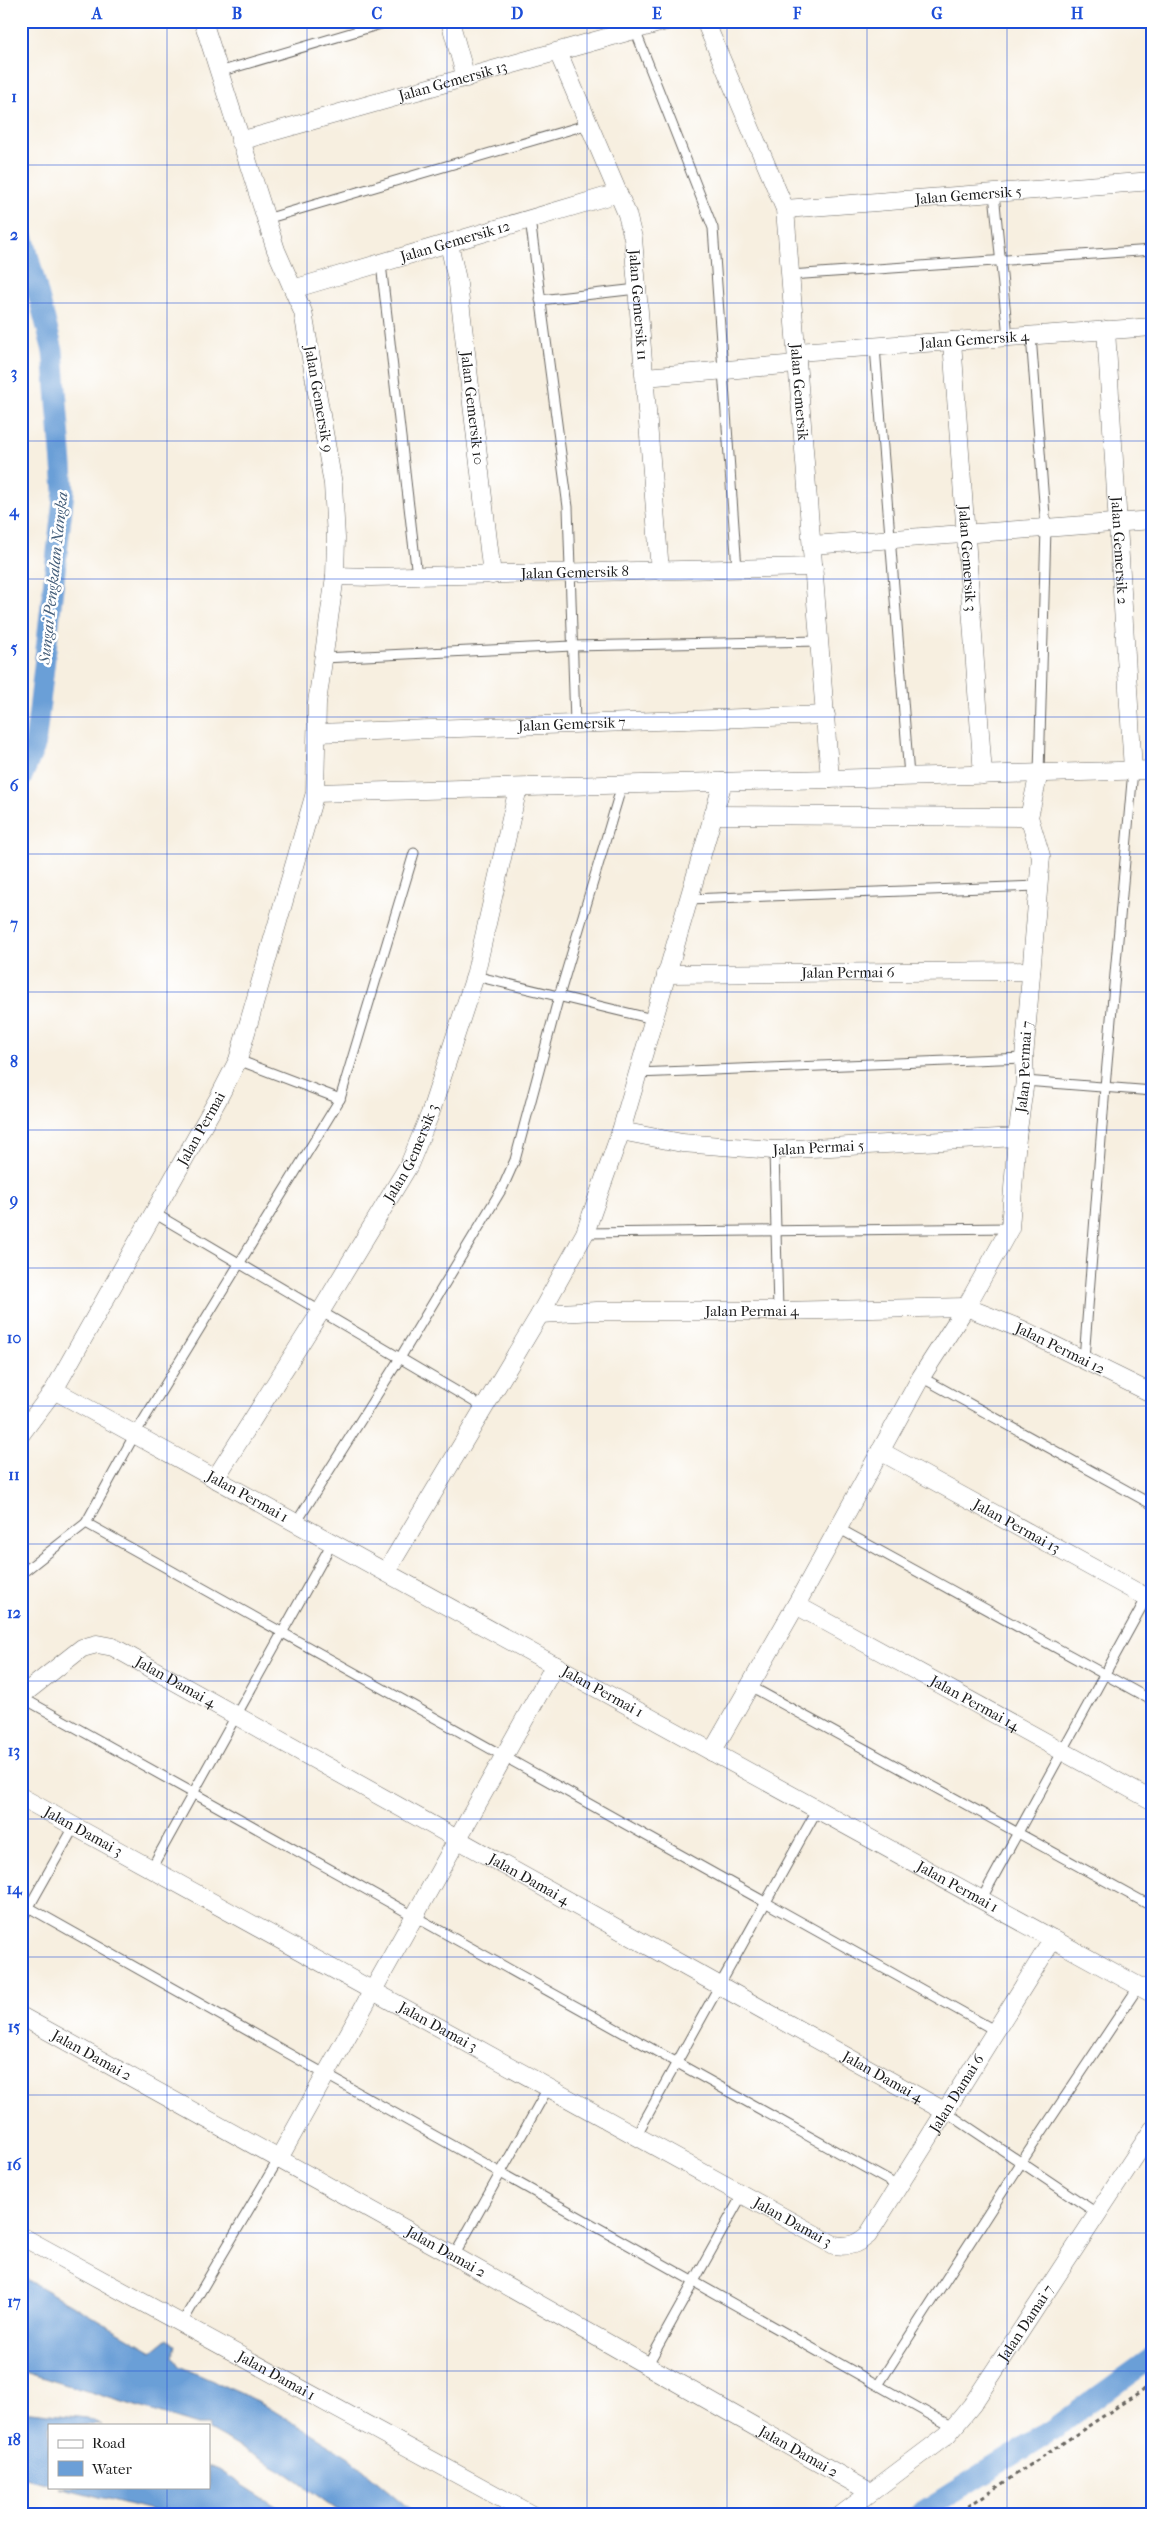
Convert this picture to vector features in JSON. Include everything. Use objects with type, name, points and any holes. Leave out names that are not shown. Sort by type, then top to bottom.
[{"type":"street","name":"Jalan Gemersik 9","points":[[203,21],[266,219],[305,322],[333,484],[336,576],[318,703],[315,793]]},
{"type":"street","points":[[450,21],[466,78]]},
{"type":"street","name":"Jalan Gemersik 13","points":[[240,141],[666,21]]},
{"type":"street","name":"Jalan Gemersik","points":[[705,21],[785,209],[830,779]]},
{"type":"street","name":"Jalan Gemersik 11","points":[[558,52],[618,193],[633,238],[660,571]]},
{"type":"street","name":"Jalan Gemersik 5","points":[[785,209],[1153,181]]},
{"type":"street","name":"Jalan Gemersik 12","points":[[293,289],[618,193]]},
{"type":"street","name":"Jalan Gemersik 10","points":[[449,244],[458,284],[492,575]]},
{"type":"street","name":"Jalan Gemersik 4","points":[[645,377],[724,370],[875,347],[1153,327]]},
{"type":"street","name":"Jalan Gemersik 2","points":[[1106,330],[1133,770]]},
{"type":"street","name":"Jalan Gemersik 3","points":[[952,341],[983,774]]},
{"type":"street","points":[[812,545],[1153,520]]},
{"type":"street","name":"Jalan Gemersik 8","points":[[336,576],[492,575],[814,567]]},
{"type":"street","name":"Jalan Gemersik 7","points":[[317,733],[826,715]]},
{"type":"street","points":[[315,793],[1153,770]]},
{"type":"street","name":"Jalan Permai 7","points":[[712,1752],[796,1605],[921,1377],[966,1307],[1010,1228],[1017,1137],[1025,1081],[1024,1058],[1040,856],[1029,816],[1039,773]]},
{"type":"street","points":[[386,1572],[483,1406],[540,1314],[585,1233],[621,1131],[722,782]]},
{"type":"street","name":"Jalan Gemersik 3","points":[[216,1479],[409,1165],[430,1114],[475,976],[518,788]]},
{"type":"street","name":"Jalan Permai","points":[[21,1434],[54,1390],[238,1060],[315,793]]},
{"type":"street","points":[[712,815],[1029,816]]},
{"type":"street","name":"Jalan Permai 6","points":[[666,974],[1031,970]]},
{"type":"street","name":"Jalan Permai 5","points":[[621,1131],[682,1144],[774,1150],[1017,1137]]},
{"type":"street","name":"Jalan Permai 12","points":[[966,1307],[1021,1329],[1084,1359],[1150,1387]]},
{"type":"street","name":"Jalan Permai 4","points":[[540,1314],[597,1311],[778,1311],[966,1307]]},
{"type":"street","name":"Jalan Permai 1","points":[[54,1390],[1146,1990]]},
{"type":"street","name":"Jalan Permai 13","points":[[880,1452],[1151,1595]]},
{"type":"street","name":"Jalan Permai 14","points":[[796,1605],[1153,1801]]},
{"type":"street","name":"Jalan Damai 4","points":[[21,1696],[82,1648],[98,1644],[113,1647],[946,2112]]},
{"type":"street","points":[[278,2160],[555,1665]]},
{"type":"street","name":"Jalan Damai 3","points":[[21,1797],[834,2245],[847,2247],[858,2244]]},
{"type":"street","name":"Jalan Damai 6","points":[[858,2244],[868,2235],[1053,1939]]},
{"type":"street","name":"Jalan Damai 2","points":[[21,2016],[454,2256],[870,2492]]},
{"type":"street","name":"Jalan Damai 7","points":[[870,2492],[954,2428],[972,2405],[1153,2129]]},
{"type":"street","name":"Jalan Damai 1","points":[[21,2236],[532,2515]]},
{"type":"street","points":[[841,2515],[870,2492]]},
{"type":"lane","points":[[218,72],[392,21]]},
{"type":"lane","points":[[635,30],[713,228],[737,569]]},
{"type":"lane","points":[[266,219],[589,124]]},
{"type":"lane","points":[[994,192],[1008,337]]},
{"type":"lane","points":[[530,220],[568,507],[575,723]]},
{"type":"lane","points":[[790,275],[1153,250]]},
{"type":"lane","points":[[382,264],[417,576]]},
{"type":"lane","points":[[540,300],[637,289]]},
{"type":"lane","points":[[1031,336],[1046,528],[1039,773]]},
{"type":"lane","points":[[875,347],[909,776]]},
{"type":"lane","points":[[323,658],[572,646],[820,641]]},
{"type":"lane","points":[[1084,1359],[1105,1087],[1133,770]]},
{"type":"lane","points":[[296,1523],[400,1358],[503,1187],[515,1160],[559,996],[622,785]]},
{"type":"lane","points":[[21,1574],[86,1523],[135,1434],[340,1100],[414,853]]},
{"type":"lane","points":[[688,898],[1038,886]]},
{"type":"lane","points":[[475,976],[653,1019]]},
{"type":"lane","points":[[637,1073],[1024,1058]]},
{"type":"lane","points":[[238,1060],[340,1100]]},
{"type":"lane","points":[[1025,1081],[1153,1090]]},
{"type":"lane","points":[[774,1150],[778,1311]]},
{"type":"lane","points":[[154,1213],[483,1406]]},
{"type":"lane","points":[[585,1233],[1010,1228]]},
{"type":"lane","points":[[921,1377],[1153,1505]]},
{"type":"lane","points":[[86,1523],[996,2031]]},
{"type":"lane","points":[[838,1528],[1153,1701]]},
{"type":"lane","points":[[151,1869],[332,1543]]},
{"type":"lane","points":[[981,1900],[1104,1674],[1151,1595]]},
{"type":"lane","points":[[750,1686],[1153,1907]]},
{"type":"lane","points":[[21,1696],[898,2186]]},
{"type":"lane","points":[[636,2136],[817,1810]]},
{"type":"lane","points":[[21,1921],[25,1906],[74,1827]]},
{"type":"lane","points":[[25,1906],[954,2428]]},
{"type":"lane","points":[[878,2385],[1021,2163],[1146,1990]]},
{"type":"lane","points":[[454,2256],[548,2088]]},
{"type":"lane","points":[[946,2112],[1098,2214]]},
{"type":"lane","points":[[182,2323],[278,2160]]},
{"type":"lane","points":[[646,2366],[742,2195]]},
{"type":"path","points":[[955,2515],[1153,2383]]},
{"type":"water","points":[[21,2276],[152,2351],[168,2338],[176,2345],[173,2357],[179,2366],[258,2401],[348,2457],[417,2515],[344,2515],[289,2475],[210,2431],[210,2424],[195,2424],[21,2371]]},
{"type":"water","points":[[21,2411],[87,2418],[100,2424],[48,2424],[48,2484],[21,2477]]},
{"type":"water","points":[[210,2466],[219,2470],[290,2515],[172,2515],[63,2488],[210,2488]]},
{"type":"waterway","name":"Sungai Pengkalan Nangka","points":[[21,228],[53,351],[64,491],[35,746],[21,779]]},
{"type":"waterway","points":[[917,2515],[1052,2430],[1153,2357]]}]
